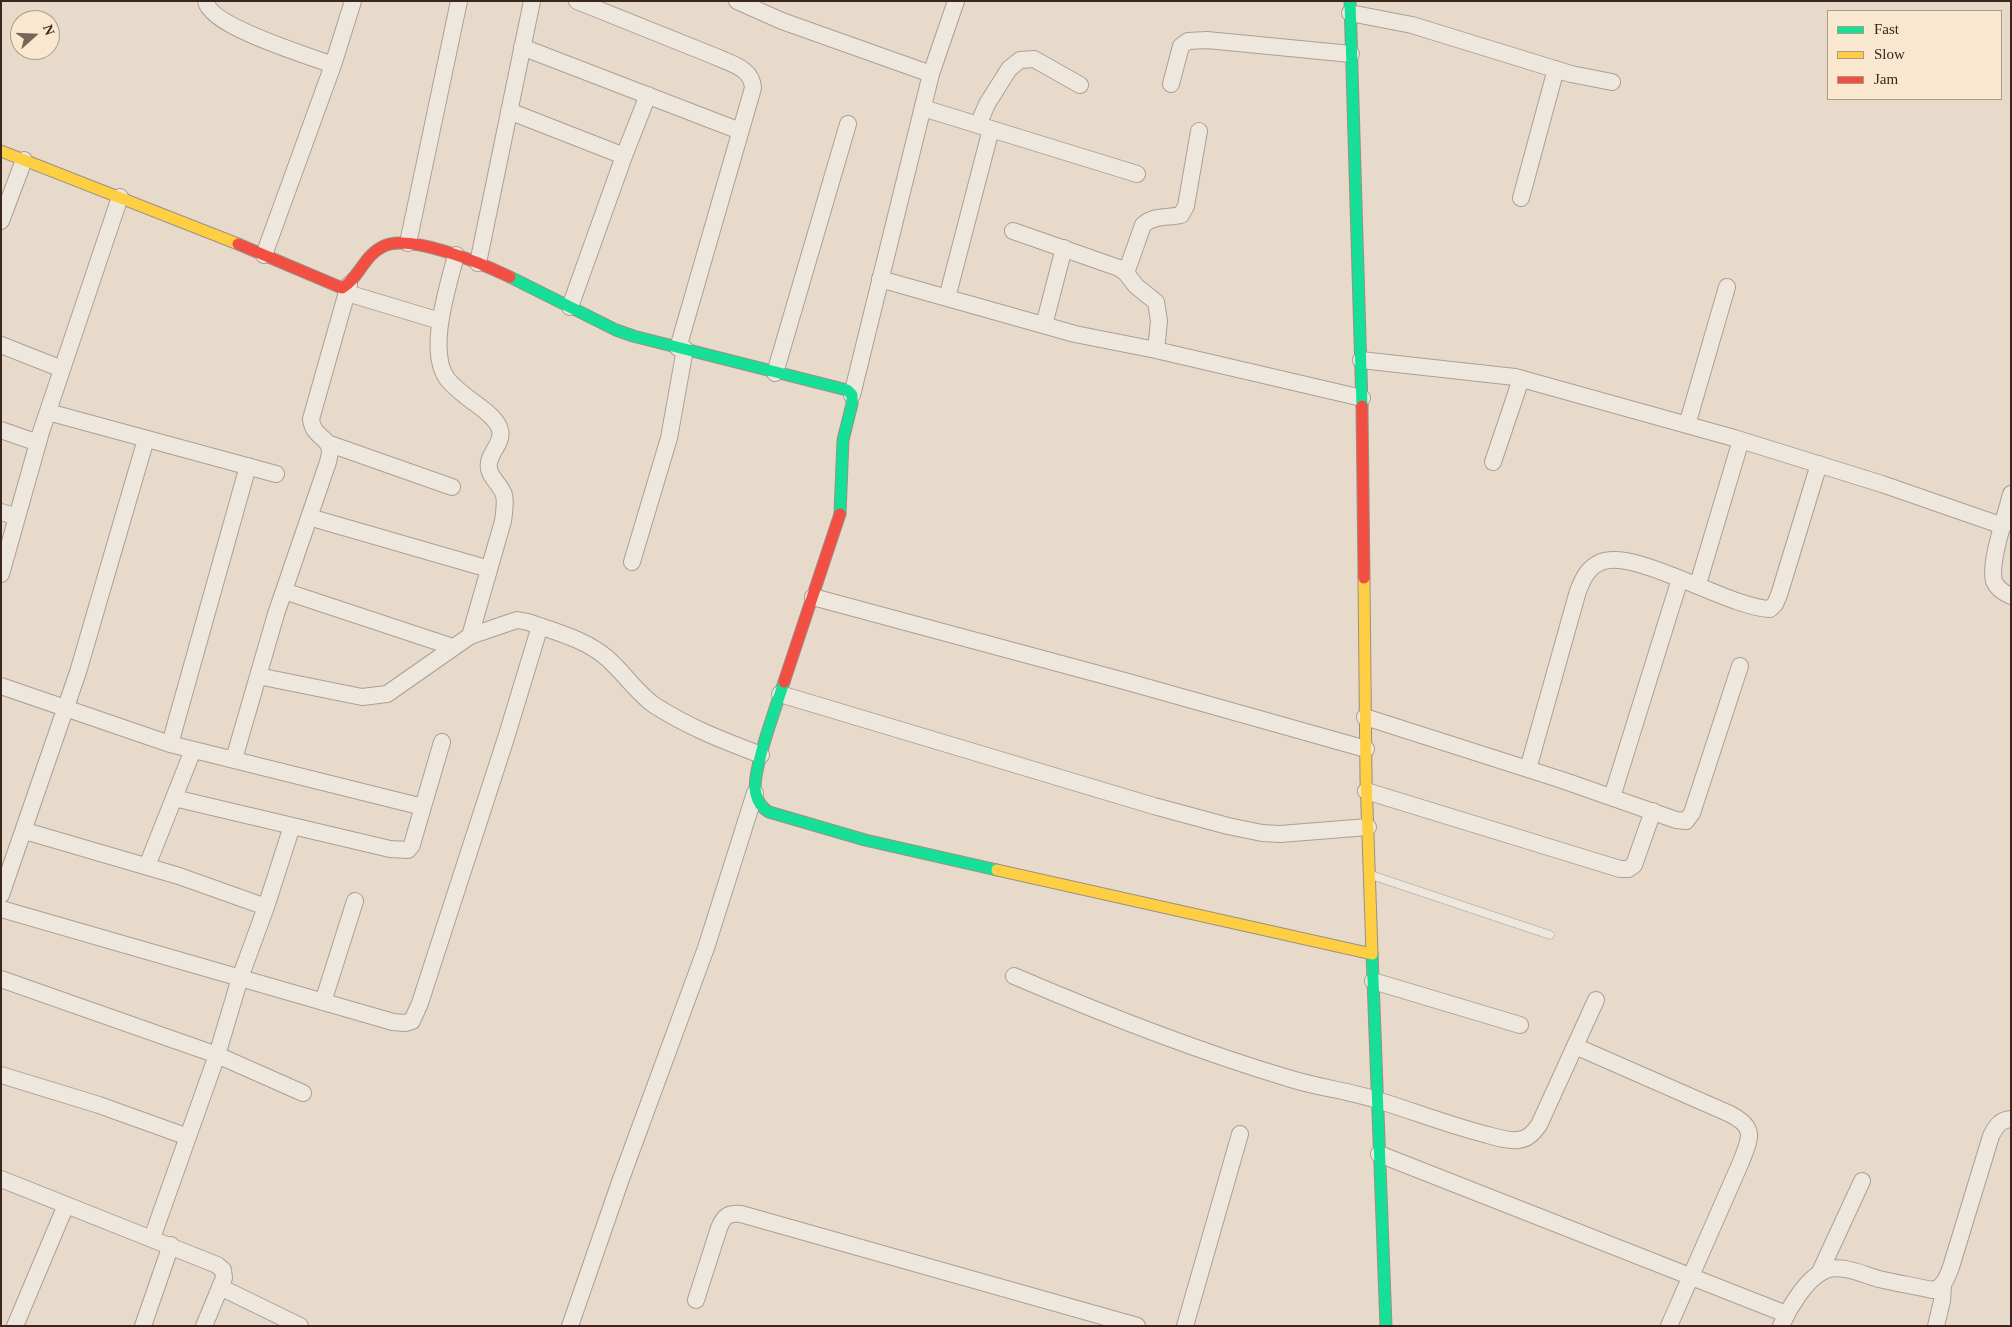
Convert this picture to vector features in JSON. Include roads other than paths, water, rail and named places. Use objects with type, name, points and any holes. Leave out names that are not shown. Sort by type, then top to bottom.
[{"type":"street","points":[[206,1],[207,7],[211,12],[251,35],[333,65]]},
{"type":"street","points":[[264,256],[333,65],[353,1]]},
{"type":"street","points":[[408,243],[459,1]]},
{"type":"street","points":[[478,263],[532,1]]},
{"type":"street","points":[[577,1],[742,68],[753,81],[753,88],[682,348],[669,438],[632,562]]},
{"type":"street","points":[[737,1],[782,21],[931,74]]},
{"type":"street","points":[[570,1326],[621,1179],[706,948],[755,793],[756,772],[761,755],[840,513],[843,440],[852,395],[922,108],[931,74],[956,1]]},
{"type":"street","points":[[1388,1322],[1379,1154],[1366,791],[1362,398],[1350,7],[1556,69],[1612,82]]},
{"type":"street","points":[[1172,84],[1181,46],[1188,41],[1207,40],[1351,54]]},
{"type":"street","points":[[522,47],[740,132]]},
{"type":"street","points":[[947,298],[985,127],[987,104],[1009,69],[1020,60],[1034,59],[1080,84]]},
{"type":"street","points":[[1520,198],[1556,69]]},
{"type":"street","points":[[570,307],[648,95]]},
{"type":"street","points":[[922,108],[1137,174]]},
{"type":"street","points":[[509,111],[624,156]]},
{"type":"street","points":[[775,373],[848,124]]},
{"type":"street","points":[[1126,273],[1142,225],[1156,217],[1181,215],[1186,206],[1199,131]]},
{"type":"street","points":[[1,151],[120,197],[334,285],[440,321]]},
{"type":"street","points":[[1,221],[24,160]]},
{"type":"street","points":[[1,574],[38,443],[120,197]]},
{"type":"street","points":[[1013,231],[1119,268],[1126,273],[1136,286],[1156,302],[1159,321],[1156,350]]},
{"type":"street","points":[[234,759],[284,591],[328,462],[330,450],[327,443],[312,428],[311,419],[348,289],[370,255],[380,247],[393,242],[408,243],[445,251],[508,275],[616,330],[775,373],[847,390],[852,395]]},
{"type":"street","points":[[1044,326],[1064,248]]},
{"type":"street","points":[[456,255],[440,321],[438,342],[440,356],[448,380],[490,417],[500,430],[500,437],[488,461],[491,476],[504,494],[505,502],[503,521],[470,636]]},
{"type":"street","points":[[880,279],[1075,334],[1156,350],[1362,398]]},
{"type":"street","points":[[1687,424],[1727,287]]},
{"type":"street","points":[[1,345],[62,368]]},
{"type":"street","points":[[1361,360],[1521,379],[1741,440],[1819,464],[2003,526]]},
{"type":"street","points":[[1493,462],[1521,379]]},
{"type":"street","points":[[48,412],[276,474]]},
{"type":"street","points":[[1,430],[38,443]]},
{"type":"street","points":[[1,895],[66,708],[146,439]]},
{"type":"street","points":[[1698,584],[1741,440]]},
{"type":"street","points":[[327,443],[452,486]]},
{"type":"street","points":[[1528,769],[1584,576],[1592,566],[1603,561],[1618,560],[1636,564],[1698,584],[1755,607],[1770,609],[1775,604],[1819,464]]},
{"type":"street","points":[[170,744],[248,466]]},
{"type":"street","points":[[2011,494],[1993,564],[1994,582],[2001,592],[2011,596]]},
{"type":"street","points":[[1,512],[17,517]]},
{"type":"street","points":[[309,517],[489,569]]},
{"type":"street","points":[[1612,797],[1680,579]]},
{"type":"street","points":[[284,591],[453,647]]},
{"type":"street","points":[[813,597],[1128,682],[1366,750]]},
{"type":"street","points":[[258,676],[362,697],[387,694],[470,636],[518,620],[540,626],[596,649],[652,703],[680,722],[761,755]]},
{"type":"street","points":[[1,909],[393,1022],[405,1023],[412,1021],[416,1014],[504,747],[540,626]]},
{"type":"street","points":[[1365,717],[1528,769],[1676,820],[1686,820],[1692,813],[1740,666]]},
{"type":"street","points":[[1,686],[170,744],[423,807]]},
{"type":"street","points":[[780,694],[1228,826],[1262,833],[1280,834],[1368,826]]},
{"type":"street","points":[[174,798],[390,849],[408,850],[412,845],[442,742]]},
{"type":"street","points":[[147,866],[193,750]]},
{"type":"street","points":[[1366,791],[1620,869],[1628,869],[1634,865],[1653,811]]},
{"type":"street","points":[[755,793],[761,807],[769,812],[865,840],[1372,954]]},
{"type":"street","points":[[152,1238],[217,1055],[240,978],[266,907],[292,826]]},
{"type":"street","points":[[24,831],[179,876],[266,907]]},
{"type":"street","points":[[323,1002],[355,901]]},
{"type":"street","points":[[1014,976],[1103,1014],[1222,1057],[1293,1080],[1378,1100],[1472,1131],[1504,1139],[1526,1138],[1539,1125],[1596,1000]]},
{"type":"street","points":[[1,979],[217,1055],[303,1093]]},
{"type":"street","points":[[1373,981],[1520,1025]]},
{"type":"street","points":[[1575,1046],[1730,1114],[1748,1126],[1750,1140],[1669,1326]]},
{"type":"street","points":[[1,1075],[99,1105],[188,1137]]},
{"type":"street","points":[[1936,1326],[1942,1301],[1943,1285],[1951,1267],[1991,1136],[1996,1126],[2003,1120],[2011,1119]]},
{"type":"street","points":[[1185,1326],[1240,1134]]},
{"type":"street","points":[[1379,1154],[1691,1276],[1784,1320],[1808,1283],[1828,1269],[1835,1268],[1932,1290],[1938,1289],[1943,1285]]},
{"type":"street","points":[[1,1179],[217,1264],[222,1270],[224,1278],[204,1326]]},
{"type":"street","points":[[1819,1274],[1862,1181]]},
{"type":"street","points":[[15,1326],[66,1205]]},
{"type":"street","points":[[696,1300],[719,1228],[724,1217],[731,1213],[751,1217],[1137,1326]]},
{"type":"street","points":[[143,1326],[171,1246]]},
{"type":"street","points":[[220,1287],[294,1324]]},
{"type":"lane","points":[[1370,875],[1550,935]]}]
